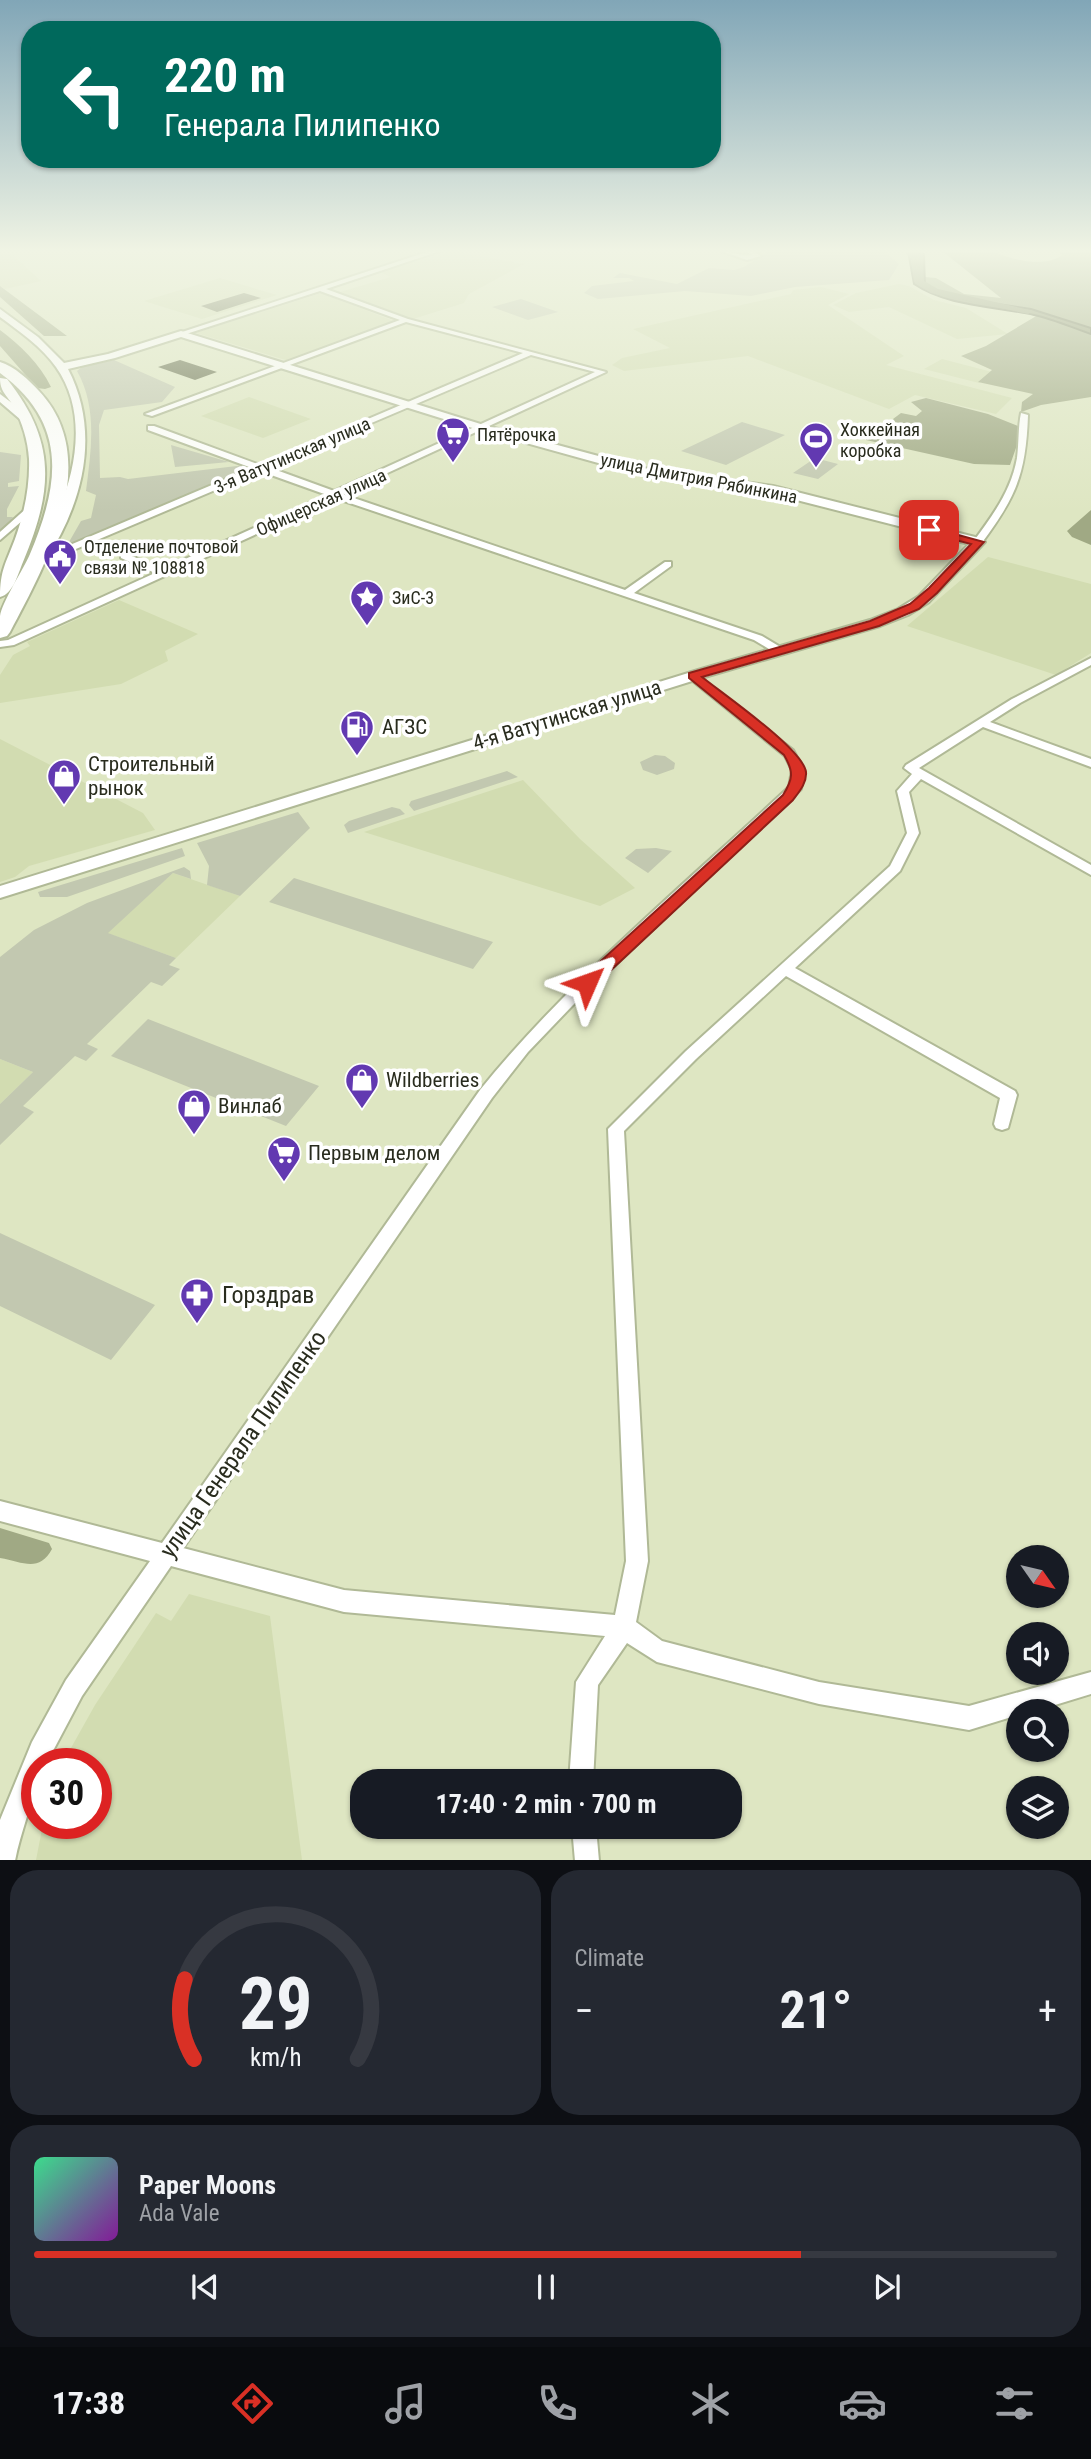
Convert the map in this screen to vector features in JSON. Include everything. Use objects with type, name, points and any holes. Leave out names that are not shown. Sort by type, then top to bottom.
[{"type":"highway","points":[[0,366],[26,385],[45,409],[55,429],[58,462],[46,557],[0,632]]},
{"type":"highway","points":[[0,380],[15,395],[32,434],[39,480],[23,544],[4,572],[0,591]]},
{"type":"street","points":[[29,338],[62,367],[78,401],[81,423],[77,468],[68,503],[46,557]]},
{"type":"street","points":[[62,367],[111,356],[169,338]]},
{"type":"street","name":"улица Дмитрия Рябинкина","points":[[193,338],[483,428],[642,471],[773,490],[978,542]]},
{"type":"street","points":[[149,414],[358,338]]},
{"type":"street","points":[[473,338],[530,353]]},
{"type":"street","name":"Офицерская улица","points":[[0,644],[15,641],[602,372],[530,353]]},
{"type":"street","name":"3-я Ватутинская улица","points":[[46,557],[530,353]]},
{"type":"street","points":[[0,397],[25,418]]},
{"type":"street","name":"4-я Ватутинская улица","points":[[0,892],[693,676],[874,623],[915,607],[978,542],[1017,483],[1024,415]]},
{"type":"street","points":[[151,428],[336,495],[758,638],[778,650]]},
{"type":"street","points":[[58,462],[68,503]]},
{"type":"street","points":[[0,537],[32,508]]},
{"type":"street","points":[[124,556],[164,573]]},
{"type":"street","points":[[628,592],[668,565]]},
{"type":"street","points":[[1091,661],[909,768],[1091,871]]},
{"type":"street","points":[[1076,669],[1091,676]]},
{"type":"street","name":"улица Генерала Пилипенко","points":[[2,1860],[18,1799],[48,1731],[74,1688],[486,1094],[523,1048],[568,1001],[788,797],[799,780],[799,768],[789,753],[693,676]]},
{"type":"street","points":[[982,723],[1091,763]]},
{"type":"street","points":[[582,1769],[587,1682],[624,1627],[637,1561],[617,1129],[691,1055],[895,868],[914,833],[903,791],[919,774]]},
{"type":"street","points":[[785,969],[1009,1095],[1002,1124]]},
{"type":"street","points":[[0,1511],[344,1601],[624,1627],[657,1651],[819,1693],[968,1718],[1091,1683]]},
{"type":"street","points":[[585,1839],[587,1860]]},
{"type":"shaded area","points":[[0,338],[10,338],[15,342],[41,370],[51,387],[37,388],[0,346]]},
{"type":"shaded area","points":[[212,338],[350,338],[289,361]]},
{"type":"shaded area","points":[[650,338],[877,338],[904,356],[886,365],[1012,398],[996,414],[915,395],[889,409],[748,356],[624,371],[612,365],[622,358],[670,348]]},
{"type":"shaded area","points":[[1000,338],[1091,338],[1091,397],[1041,405],[1021,412],[1022,402],[1033,394],[978,382],[992,370],[961,356]]},
{"type":"shaded area","points":[[942,359],[996,373],[979,383],[924,369]]},
{"type":"shaded area","points":[[114,360],[175,387],[162,402],[104,410],[99,425],[100,478],[128,479],[245,465],[254,469],[65,549],[81,521],[91,518],[96,495],[86,491],[91,445],[90,415],[84,385],[77,371],[82,367]]},
{"type":"shaded area","points":[[249,397],[311,419],[263,438],[201,416]]},
{"type":"shaded area","points":[[926,398],[988,414],[1023,428],[1010,465],[974,464],[866,440],[867,436],[901,429],[893,419],[901,413],[916,416],[922,411],[911,402]]},
{"type":"shaded area","points":[[742,422],[785,435],[726,465],[681,451]]},
{"type":"shaded area","points":[[171,445],[229,462],[175,467]]},
{"type":"shaded area","points":[[0,452],[21,455],[19,481],[8,483],[8,487],[19,486],[7,509],[7,517],[13,517],[0,535]]},
{"type":"shaded area","name":"Хоккейная коробка","points":[[815,458],[838,464],[818,479],[793,473]]},
{"type":"shaded area","points":[[1091,510],[1091,545],[1072,537],[1067,531]]},
{"type":"shaded area","points":[[988,557],[1091,584],[1091,653],[1056,675],[907,626]]},
{"type":"shaded area","points":[[119,600],[198,634],[165,651],[168,661],[121,684],[0,703],[0,675],[13,655],[30,646],[27,642]]},
{"type":"shaded area","name":"Строительный рынок","points":[[0,739],[143,813],[155,830],[29,866],[15,877],[0,882]]},
{"type":"shaded area","points":[[655,755],[665,756],[675,763],[674,769],[657,775],[643,770],[640,762]]},
{"type":"shaded area","points":[[507,771],[518,777],[414,811],[409,805],[411,801]]},
{"type":"shaded area","points":[[523,780],[580,839],[635,888],[600,906],[364,832]]},
{"type":"shaded area","points":[[392,807],[405,814],[348,833],[344,825],[349,821]]},
{"type":"shaded area","points":[[298,812],[310,828],[240,896],[207,885],[209,866],[197,843]]},
{"type":"shaded area","points":[[182,848],[185,856],[67,897],[40,897],[38,892]]},
{"type":"shaded area","points":[[656,848],[672,851],[648,873],[625,858],[636,849]]},
{"type":"shaded area","points":[[184,867],[190,871],[191,879],[173,873],[108,933],[176,958],[169,965],[180,969],[162,986],[151,982],[87,1044],[98,1049],[86,1061],[75,1056],[23,1106],[34,1112],[0,1145],[0,1104],[33,1072],[0,1059],[0,957],[34,930],[87,903]]},
{"type":"shaded area","points":[[173,873],[240,896],[176,958],[107,933]]},
{"type":"shaded area","points":[[294,878],[493,942],[473,969],[269,902]]},
{"type":"shaded area","points":[[148,1019],[319,1086],[286,1126],[111,1056]]},
{"type":"shaded area","points":[[0,1059],[33,1072],[0,1104]]},
{"type":"shaded area","points":[[0,1233],[155,1305],[111,1360],[0,1306]]},
{"type":"shaded area","points":[[0,1528],[49,1543],[52,1549],[42,1561],[36,1563],[0,1558]]},
{"type":"shaded area","points":[[189,1594],[270,1616],[302,1860],[36,1860],[40,1839],[112,1839],[112,1748],[71,1748],[95,1705],[156,1613],[171,1621]]},
{"type":"building","points":[[180,360],[217,372],[195,380],[158,367]]},
{"type":"place","name":"Пятёрочка","points":[[453,464]]},
{"type":"place","name":"Хоккейная коробка","points":[[816,469]]},
{"type":"place","name":"Отделение почтовой связи № 108818","points":[[60,586]]},
{"type":"place","name":"ЗиС-3","points":[[367,627]]},
{"type":"place","name":"АГЗС","points":[[357,757]]},
{"type":"place","name":"Строительный рынок","points":[[64,806]]},
{"type":"place","name":"Wildberries","points":[[362,1110]]},
{"type":"place","name":"Винлаб","points":[[194,1136]]},
{"type":"place","name":"Первым делом","points":[[284,1183]]},
{"type":"place","name":"Горздрав","points":[[197,1325]]},
{"type":"route","points":[[587,983],[788,797],[799,780],[799,768],[789,753],[693,676],[874,623],[915,607],[978,542],[929,530]]}]
